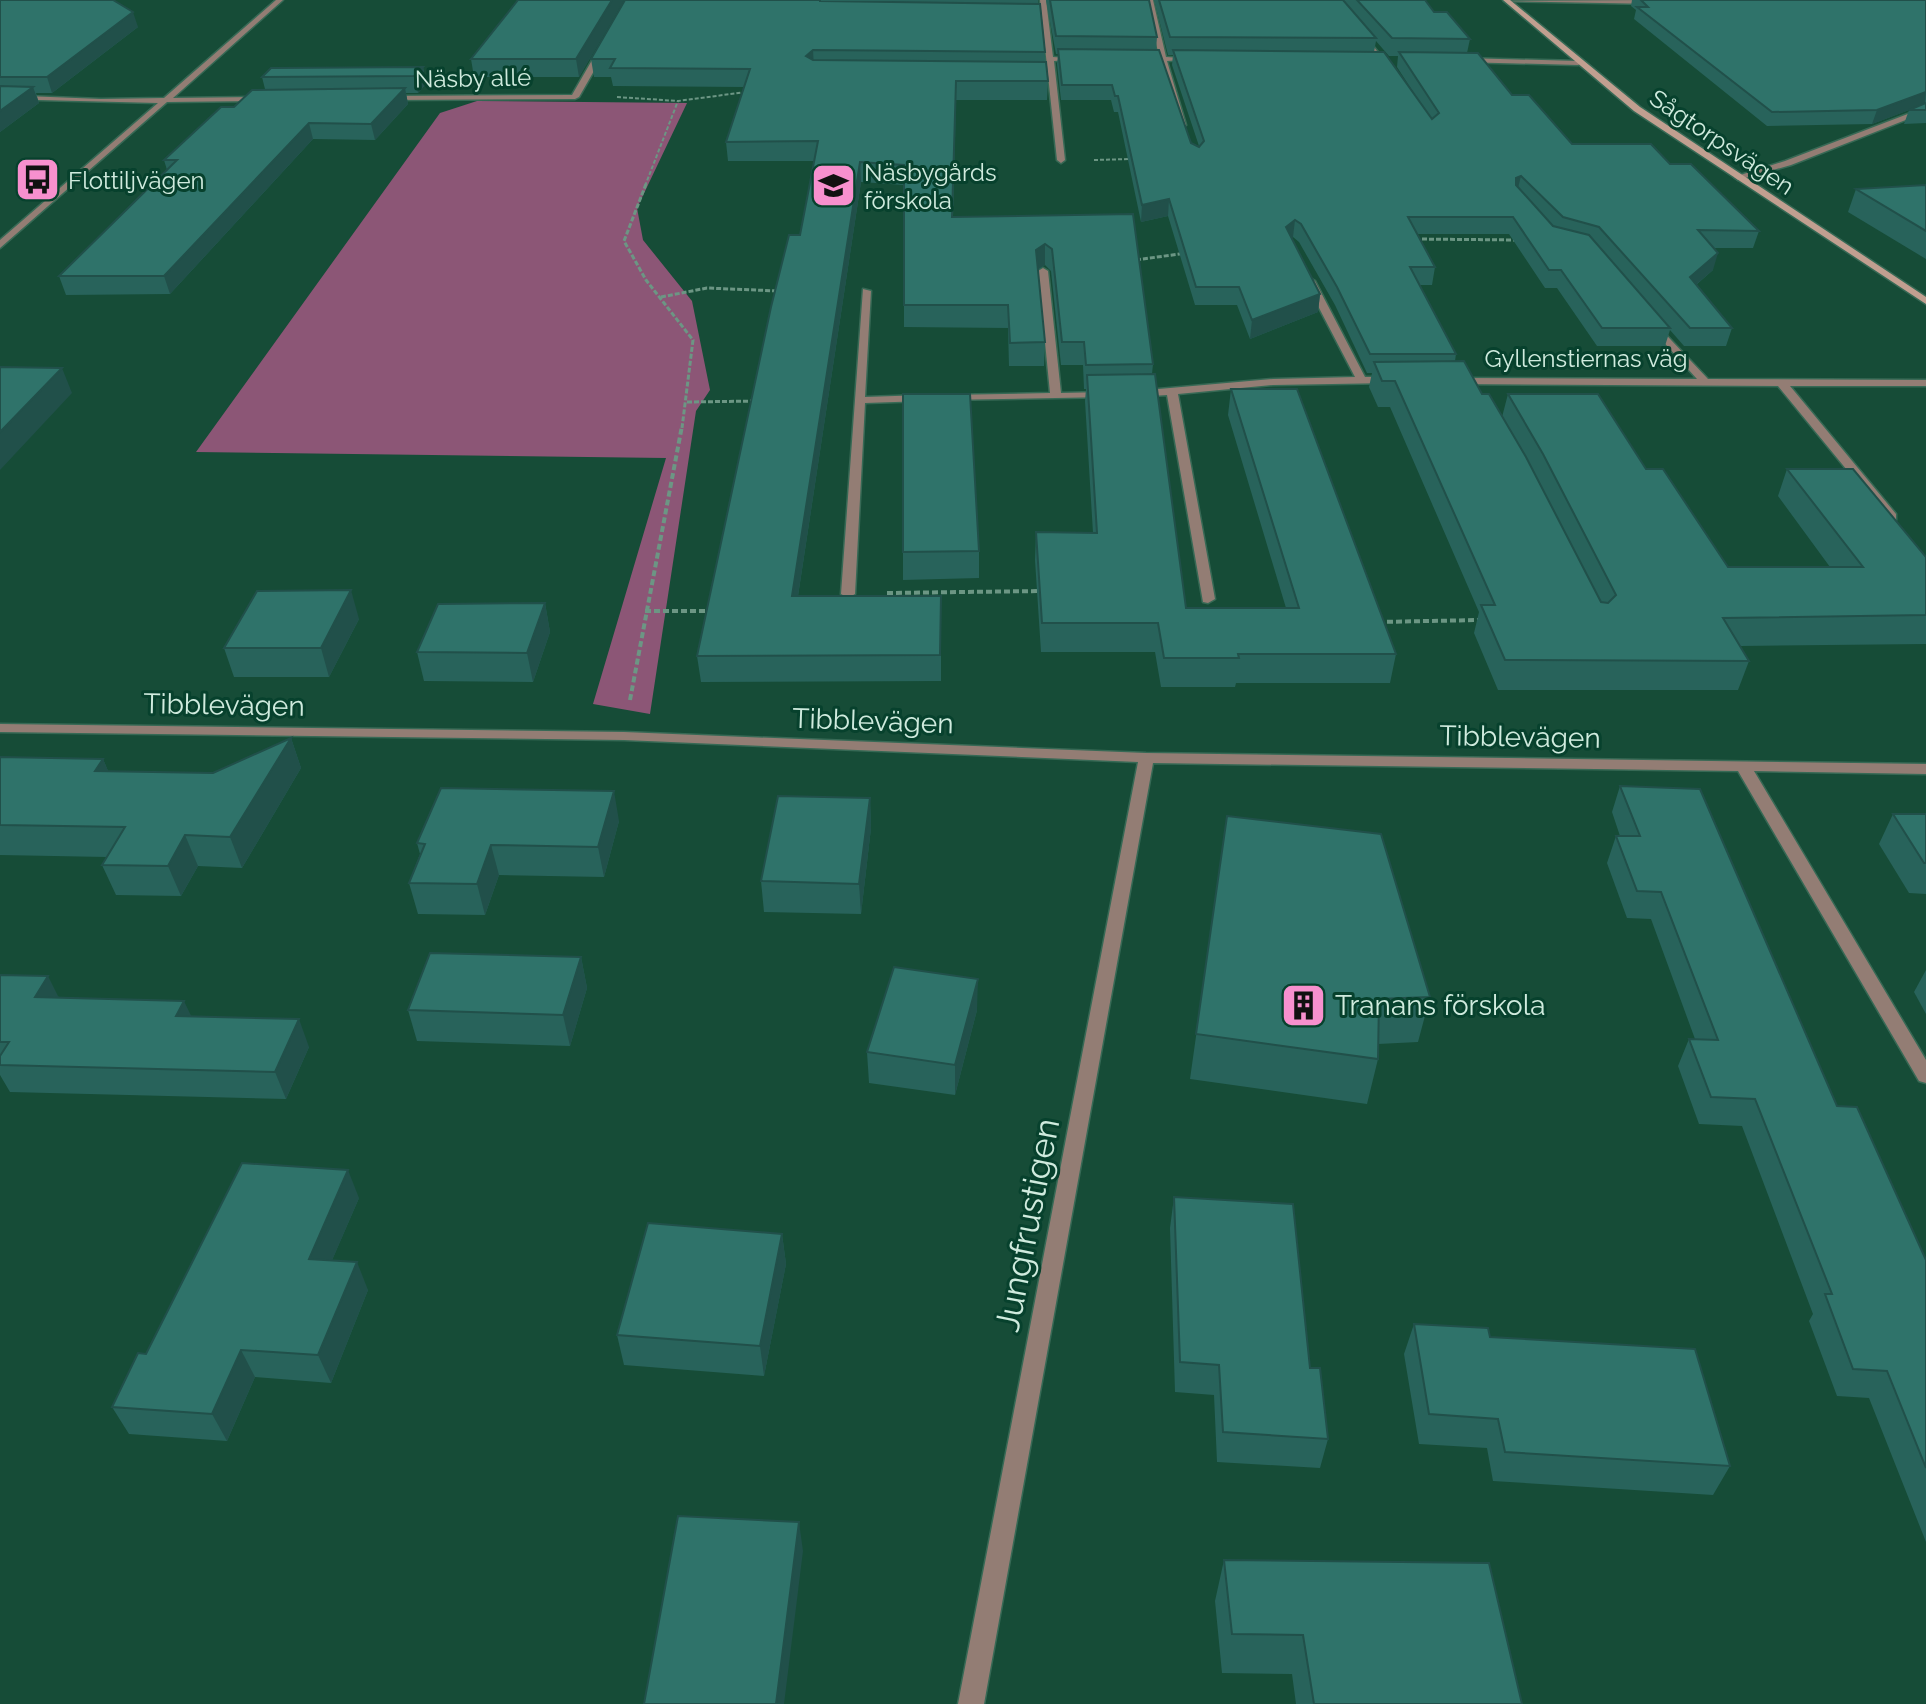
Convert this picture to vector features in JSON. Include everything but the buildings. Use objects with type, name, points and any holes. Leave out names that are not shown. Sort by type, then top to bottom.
[{"type":"street","points":[[0,245],[280,0]]},
{"type":"street","points":[[1043,0],[1061,160]]},
{"type":"street","points":[[1150,0],[1163,59],[1186,130]]},
{"type":"street","points":[[1333,0],[1384,59],[1399,83]]},
{"type":"street","name":"Sågtorpsvägen","points":[[1507,1],[1661,2]]},
{"type":"street","name":"Sågtorpsvägen","points":[[1507,1],[1637,109],[1926,301]]},
{"type":"street","points":[[1034,16],[1044,16]]},
{"type":"street","points":[[575,97],[606,41]]},
{"type":"street","points":[[1050,59],[1095,59]]},
{"type":"street","points":[[1136,59],[1210,59]]},
{"type":"street","points":[[1368,59],[1399,60]]},
{"type":"street","points":[[1459,60],[1578,63]]},
{"type":"street","points":[[1035,75],[1050,75]]},
{"type":"street","points":[[0,97],[275,99]]},
{"type":"street","name":"Näsby allé","points":[[370,99],[575,97]]},
{"type":"street","points":[[1738,177],[1788,163],[1926,109]]},
{"type":"street","points":[[1305,270],[1361,379]]},
{"type":"street","points":[[1043,271],[1056,396]]},
{"type":"street","points":[[848,594],[866,291]]},
{"type":"street","name":"Gyllenstiernas väg","points":[[1644,315],[1703,379]]},
{"type":"street","name":"Gyllenstiernas väg","points":[[1439,380],[1703,379],[1926,383]]},
{"type":"street","points":[[1129,394],[1172,393],[1273,382],[1408,380]]},
{"type":"street","name":"Gyllenstiernas väg","points":[[1470,381],[1477,394]]},
{"type":"street","points":[[1781,382],[1906,533]]},
{"type":"street","points":[[1172,393],[1208,599]]},
{"type":"street","points":[[861,400],[1114,395]]},
{"type":"street","name":"Tibblevägen","points":[[0,728],[624,736],[1146,758],[1926,769]]},
{"type":"street","name":"Jungfrustigen","points":[[971,1704],[1146,758]]},
{"type":"street","points":[[1743,766],[1926,1076]]},
{"type":"path","points":[[575,97],[678,101],[747,92]]},
{"type":"path","points":[[624,736],[645,611],[687,402],[693,340],[661,297],[633,267],[624,241],[678,101]]},
{"type":"path","points":[[1061,160],[1136,159]]},
{"type":"path","points":[[1404,239],[1529,239]]},
{"type":"path","points":[[1123,263],[1187,253]]},
{"type":"path","points":[[661,297],[707,288],[780,291]]},
{"type":"path","points":[[687,402],[766,401]]},
{"type":"path","points":[[848,594],[1047,592]]},
{"type":"path","points":[[645,611],[723,611]]},
{"type":"path","points":[[1365,622],[1483,620]]},
{"type":"shaded area","points":[[477,101],[687,103],[637,208],[643,240],[692,301],[710,390],[696,411],[650,714],[593,704],[666,458],[196,452],[440,113]]},
{"type":"place","name":"Flottiljvägen","points":[[37,180]]},
{"type":"place","name":"Näsbygårds förskola","points":[[833,186]]},
{"type":"place","name":"Tranans förskola","points":[[1304,1005]]}]
